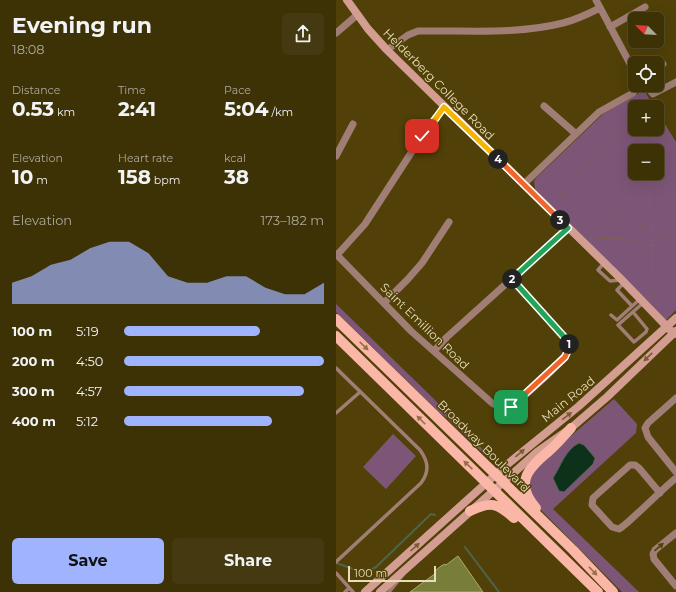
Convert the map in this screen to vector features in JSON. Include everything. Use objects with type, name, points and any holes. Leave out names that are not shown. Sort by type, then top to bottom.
[{"type":"main road","name":"Helderberg College Road","points":[[347,0],[357,15],[387,50],[579,238],[667,327],[675,332]]},
{"type":"main road","name":"Main Road","points":[[380,592],[494,489],[498,478],[524,449],[579,406],[676,318]]},
{"type":"main road","name":"Broadway Boulevard","points":[[336,319],[573,550],[613,592]]},
{"type":"main road","name":"Main Road","points":[[365,592],[486,482],[498,478],[571,428],[675,332]]},
{"type":"main road","name":"Broadway Boulevard","points":[[336,336],[598,592]]},
{"type":"main road","points":[[571,428],[530,468],[525,484],[531,503],[573,550]]},
{"type":"main road","points":[[470,511],[486,504],[501,507],[566,561]]},
{"type":"street","points":[[596,0],[628,60]]},
{"type":"street","points":[[640,12],[645,7]]},
{"type":"street","points":[[387,50],[408,35],[418,31],[491,32],[552,25],[577,18],[600,8]]},
{"type":"street","points":[[336,33],[357,15]]},
{"type":"street","points":[[610,27],[628,20]]},
{"type":"street","points":[[664,88],[676,82]]},
{"type":"street","points":[[524,184],[599,112],[631,92]]},
{"type":"street","points":[[544,106],[576,134]]},
{"type":"street","points":[[337,254],[365,224],[422,136],[444,107]]},
{"type":"street","points":[[336,156],[353,124]]},
{"type":"street","points":[[384,303],[422,263],[449,222]]},
{"type":"street","points":[[434,351],[447,337],[568,228]]},
{"type":"street","name":"Saint Emillion Road","points":[[337,254],[384,303],[434,351],[492,403],[504,409],[511,407],[565,357],[569,348],[566,339],[511,280]]},
{"type":"street","points":[[676,398],[650,421],[645,428],[648,437],[676,472]]},
{"type":"street","points":[[660,493],[639,468],[635,465],[630,465],[593,498],[592,505],[612,527],[620,529],[660,493],[676,478]]},
{"type":"street","points":[[676,533],[655,550],[653,554],[654,558],[676,586]]},
{"type":"lane","points":[[622,281],[617,290],[632,306]]},
{"type":"lane","points":[[612,315],[617,320],[632,306],[643,302]]},
{"type":"lane","points":[[633,312],[647,329],[646,332],[634,342],[618,326],[643,302]]},
{"type":"lane","points":[[336,368],[420,450],[427,462],[427,472],[421,483],[336,562]]},
{"type":"lane","points":[[336,413],[360,392]]},
{"type":"lane","points":[[389,592],[400,580],[410,564]]},
{"type":"lane","points":[[337,576],[353,592]]},
{"type":"lane","points":[[345,592],[349,588]]},
{"type":"path","points":[[548,208],[625,126],[636,92]]},
{"type":"path","points":[[664,129],[676,150]]},
{"type":"path","points":[[643,302],[654,290],[648,180]]},
{"type":"path","points":[[560,196],[586,203],[676,242]]},
{"type":"path","points":[[579,238],[625,239],[652,245],[676,248]]},
{"type":"shaded area","points":[[640,92],[645,92],[650,100],[628,100],[628,136],[664,136],[664,122],[676,142],[676,310],[663,323],[535,189],[534,181],[536,178],[603,114]]},
{"type":"shaded area","points":[[336,304],[434,399],[494,461],[486,456],[439,412],[336,312]]},
{"type":"shaded area","points":[[614,399],[637,424],[636,433],[553,509],[639,592],[622,592],[539,508],[534,502],[528,482],[538,464]]},
{"type":"shaded area","points":[[393,434],[416,456],[386,489],[363,467]]},
{"type":"shaded area","points":[[579,443],[584,445],[595,458],[593,464],[564,492],[559,491],[553,478],[567,454]]},
{"type":"building","points":[[458,556],[483,592],[410,592],[436,573],[435,571],[441,566],[446,565]]},
{"type":"waterway","points":[[336,563],[365,573],[376,567],[431,514],[435,515]]},
{"type":"waterway","points":[[465,547],[499,592]]},
{"type":"route","points":[[422,136],[444,107],[568,228],[511,280],[566,339],[569,344],[569,348],[565,357],[511,407]]}]
